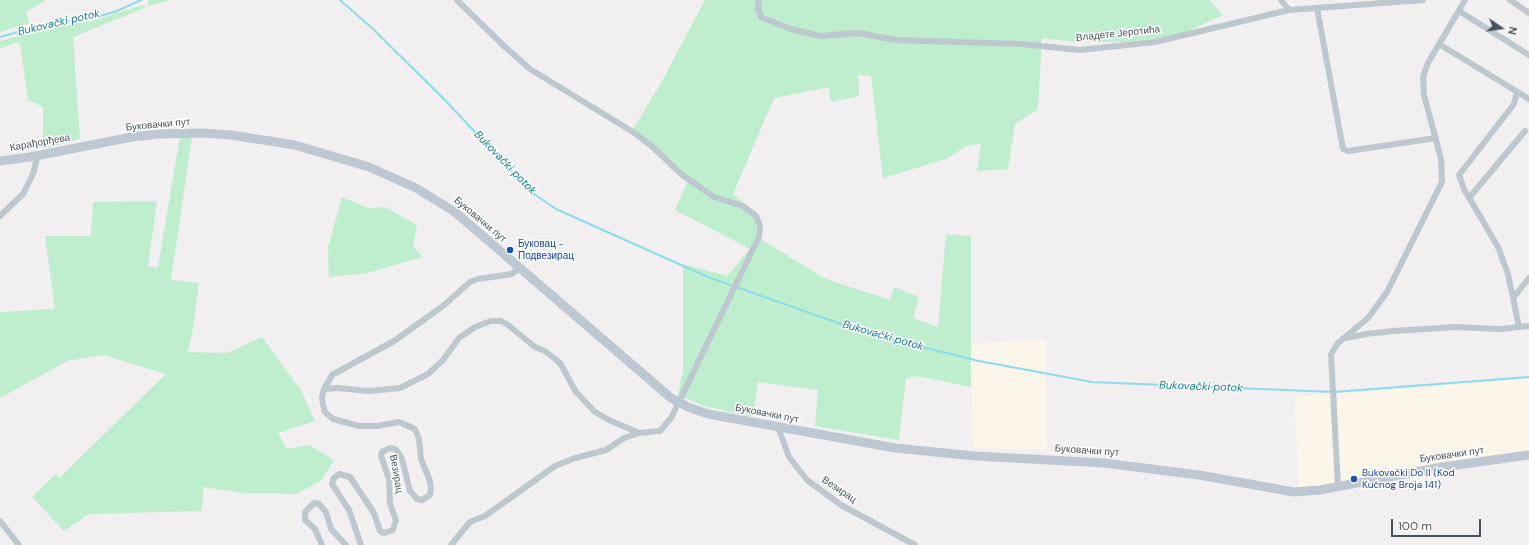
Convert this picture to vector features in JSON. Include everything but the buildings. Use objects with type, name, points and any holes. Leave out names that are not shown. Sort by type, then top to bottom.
[{"type":"street","points":[[451,545],[470,522],[490,512],[555,466],[575,458],[606,450],[624,438],[639,433],[660,431],[671,418],[679,403],[759,237],[760,226],[756,216],[743,206],[714,197],[680,174],[653,147],[633,132],[530,69],[457,0]]},
{"type":"street","name":"Владете Јеротића","points":[[760,0],[758,9],[761,17],[791,30],[820,36],[858,33],[896,40],[1021,44],[1080,50],[1155,42],[1289,10],[1423,0]]},
{"type":"street","points":[[1281,0],[1289,10]]},
{"type":"street","points":[[1338,487],[1331,354],[1338,343],[1345,339],[1368,318],[1387,292],[1442,182],[1443,167],[1424,95],[1423,82],[1428,64],[1465,0]]},
{"type":"street","points":[[1510,0],[1529,13]]},
{"type":"street","points":[[1317,8],[1344,149],[1348,151],[1436,138]]},
{"type":"street","points":[[1459,11],[1529,55]]},
{"type":"street","points":[[1439,44],[1529,100]]},
{"type":"street","points":[[1517,92],[1514,104],[1459,176],[1498,247],[1508,274],[1514,297],[1519,327]]},
{"type":"street","points":[[1470,198],[1525,131]]},
{"type":"street","name":"Буковачки пут","points":[[83,146],[159,134],[202,133],[266,140],[325,153],[387,174],[430,196],[466,220],[519,268],[679,403],[708,414],[895,448],[976,456],[1104,462],[1199,475],[1285,492],[1310,492],[1442,467],[1529,456]]},
{"type":"street","name":"Карађорђева","points":[[0,160],[38,155],[83,146]]},
{"type":"street","points":[[0,216],[10,208],[29,184],[38,155]]},
{"type":"street","points":[[0,209],[10,208]]},
{"type":"street","points":[[324,389],[332,375],[394,341],[442,306],[470,282],[478,279],[512,274],[519,268]]},
{"type":"street","points":[[1514,297],[1529,278]]},
{"type":"street","points":[[324,389],[338,388],[368,391],[400,388],[428,374],[442,360],[459,338],[475,327],[491,322],[501,321],[535,347],[544,351],[560,363],[576,392],[595,412],[639,433]]},
{"type":"street","points":[[1345,339],[1366,334],[1394,331],[1456,327],[1500,329],[1529,326]]},
{"type":"street","name":"Везирац","points":[[324,389],[322,397],[325,412],[333,418],[359,426],[377,426],[398,422],[415,428],[419,439],[420,459],[430,481],[430,495],[422,500],[417,499],[410,491],[402,458],[398,452],[395,449],[390,448],[382,452],[381,456],[389,480],[390,504],[396,520],[393,530],[384,533],[380,531],[374,513],[350,477],[339,474],[334,478],[332,484],[349,510],[361,545]]},
{"type":"street","name":"Везирац","points":[[778,427],[788,457],[807,480],[841,505],[915,545]]},
{"type":"street","points":[[322,545],[315,529],[305,520],[305,512],[314,503],[319,504],[326,512],[331,529],[346,545]]},
{"type":"street","points":[[0,521],[20,545]]},
{"type":"shaded area","points":[[1046,339],[1047,450],[973,448],[971,344]]},
{"type":"shaded area","points":[[1529,379],[1529,452],[1340,483],[1337,417],[1338,394]]},
{"type":"shaded area","points":[[1332,394],[1336,484],[1299,489],[1294,396]]},
{"type":"green space","points":[[0,0],[46,0],[26,12],[30,23],[0,32]]},
{"type":"green space","points":[[148,0],[170,0],[149,6],[73,37],[80,139],[43,149],[43,107],[28,100],[20,43],[14,43],[0,49],[0,41],[51,27],[92,21],[142,5],[148,6]]},
{"type":"green space","points":[[705,0],[1210,0],[1223,15],[1178,36],[1126,42],[1076,42],[1042,38],[1038,109],[1015,124],[1008,169],[977,171],[981,144],[968,145],[946,159],[883,178],[871,76],[858,75],[859,96],[831,102],[829,87],[774,98],[733,194],[748,206],[758,225],[755,236],[826,279],[890,300],[894,287],[919,297],[913,318],[938,327],[946,234],[971,236],[971,387],[917,376],[906,379],[899,440],[815,426],[818,390],[758,382],[753,417],[704,406],[678,395],[683,371],[683,264],[727,276],[750,249],[675,210],[689,178],[633,129],[661,83]]},
{"type":"green space","points":[[180,136],[192,137],[171,280],[199,283],[188,352],[227,353],[262,337],[302,392],[315,421],[278,433],[287,449],[309,445],[334,460],[322,480],[297,494],[244,493],[203,487],[202,511],[89,514],[64,531],[32,497],[56,474],[59,478],[166,374],[103,355],[67,361],[0,398],[0,312],[55,309],[45,236],[91,236],[93,202],[157,201],[148,267],[158,267]]},
{"type":"green space","points":[[342,197],[368,208],[385,207],[417,225],[413,247],[423,257],[367,273],[329,277],[328,247]]},
{"type":"waterway","name":"Bukovački potok","points":[[0,37],[46,24],[90,19],[117,11],[141,0]]},
{"type":"waterway","name":"Bukovački potok","points":[[340,0],[373,29],[443,98],[531,192],[556,209],[708,277],[872,335],[979,361],[1092,382],[1334,392],[1529,377]]},
{"type":"place","name":"Буковац - Подвезирац","points":[[510,250]]},
{"type":"place","name":"Bukovački Do II (Kod Kućnog Broja 141)","points":[[1354,479]]}]
